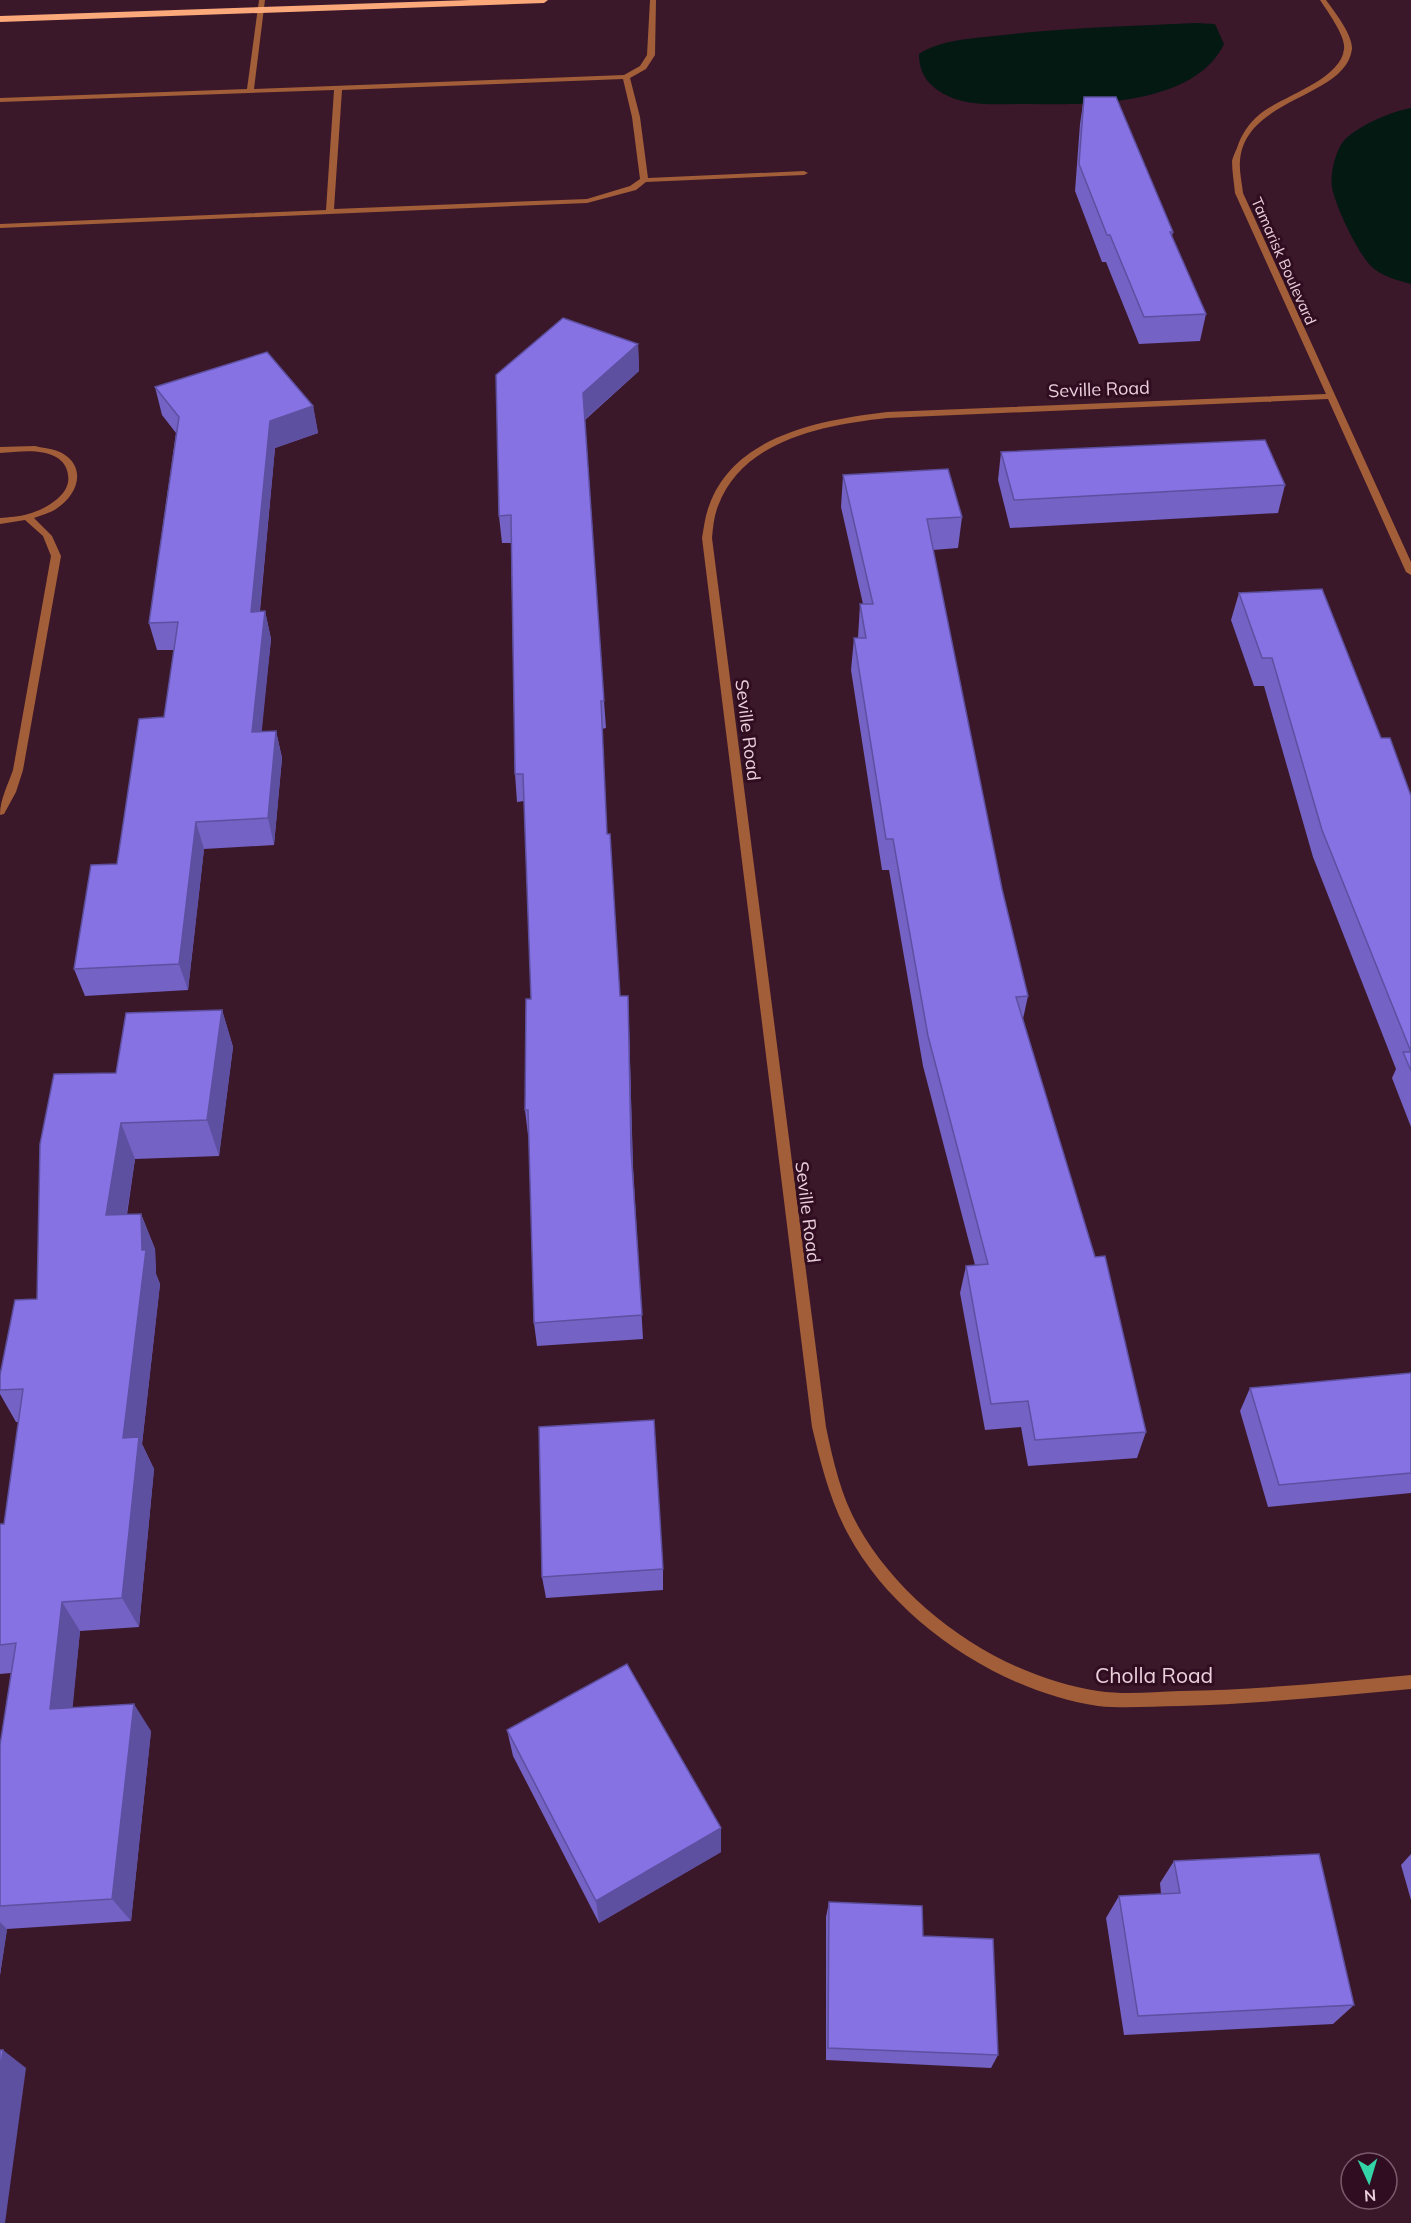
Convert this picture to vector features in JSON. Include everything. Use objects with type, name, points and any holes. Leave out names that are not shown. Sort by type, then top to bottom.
[{"type":"main road","points":[[0,19],[262,5],[544,0]]},
{"type":"street","points":[[0,100],[626,77],[643,67],[651,55],[654,0]]},
{"type":"street","name":"Tamarisk Boulevard","points":[[1323,0],[1347,40],[1348,52],[1344,61],[1332,74],[1263,115],[1250,127],[1237,150],[1235,166],[1239,193],[1411,572]]},
{"type":"street","points":[[250,91],[262,5]]},
{"type":"street","points":[[626,77],[636,117],[644,180]]},
{"type":"street","points":[[330,212],[338,88]]},
{"type":"street","points":[[0,226],[587,201],[633,188],[644,180],[804,173]]},
{"type":"street","name":"Seville Road","points":[[893,1586],[854,1533],[839,1500],[819,1427],[707,538],[715,500],[731,477],[757,453],[777,441],[802,431],[847,418],[1330,396]]},
{"type":"street","points":[[0,450],[40,448],[57,453],[70,462],[75,474],[73,486],[64,499],[48,510],[28,518],[0,522]]},
{"type":"street","points":[[0,811],[11,792],[18,770],[56,556],[53,541],[46,532],[28,518]]},
{"type":"street","name":"Cholla Road","points":[[893,1586],[932,1623],[967,1649],[1043,1685],[1092,1698],[1207,1698],[1411,1682]]},
{"type":"shaded area","points":[[1215,24],[1224,44],[1209,65],[1189,80],[1163,91],[1106,102],[995,104],[966,102],[948,96],[930,84],[923,74],[919,61],[919,54],[927,49],[965,39],[1070,29]]},
{"type":"shaded area","points":[[1411,108],[1411,284],[1381,273],[1367,262],[1343,218],[1334,195],[1332,170],[1342,143],[1355,131],[1394,112]]},
{"type":"building","points":[[1084,97],[1116,97],[1173,232],[1170,232],[1206,314],[1144,317],[1110,235],[1107,235],[1079,164]]},
{"type":"building","points":[[563,318],[638,344],[583,393],[604,701],[601,701],[607,834],[610,834],[620,996],[628,996],[631,1150],[642,1315],[534,1323],[528,1110],[525,1110],[526,999],[531,999],[523,774],[515,774],[511,515],[499,516],[496,375]]},
{"type":"building","points":[[267,352],[313,406],[270,421],[251,612],[265,611],[252,732],[276,731],[268,818],[196,822],[179,964],[74,969],[91,865],[117,864],[139,719],[164,717],[178,622],[149,623],[179,417],[155,387]]},
{"type":"building","points":[[1265,440],[1285,485],[1014,500],[1001,452]]},
{"type":"building","points":[[948,469],[962,517],[927,519],[1002,889],[1028,996],[1016,997],[1095,1257],[1105,1256],[1146,1432],[1035,1440],[1028,1401],[991,1404],[966,1266],[988,1264],[928,1036],[893,839],[886,839],[854,638],[866,638],[860,604],[873,604],[843,475]]},
{"type":"building","points":[[1322,589],[1381,738],[1390,738],[1411,796],[1411,1052],[1322,830],[1272,658],[1262,658],[1239,593]]},
{"type":"building","points":[[222,1010],[207,1120],[121,1123],[106,1215],[141,1214],[142,1250],[146,1250],[123,1438],[139,1437],[122,1598],[62,1602],[50,1709],[134,1704],[112,1899],[0,1906],[0,1745],[16,1643],[0,1645],[0,1524],[4,1524],[23,1389],[0,1390],[0,1375],[15,1300],[37,1299],[40,1144],[54,1074],[116,1073],[126,1013]]},
{"type":"building","points":[[1403,1052],[1411,1052],[1411,1071]]},
{"type":"building","points":[[1411,1373],[1411,1473],[1279,1485],[1250,1388]]},
{"type":"building","points":[[654,1420],[663,1569],[542,1577],[539,1427]]},
{"type":"building","points":[[627,1664],[721,1828],[596,1901],[507,1730]]},
{"type":"building","points":[[1319,1854],[1354,2005],[1138,2016],[1119,1896],[1180,1893],[1174,1861]]},
{"type":"building","points":[[829,1902],[922,1906],[923,1936],[993,1939],[998,2055],[828,2048]]},
{"type":"building","points":[[0,2050],[3,2050],[0,2072]]}]
